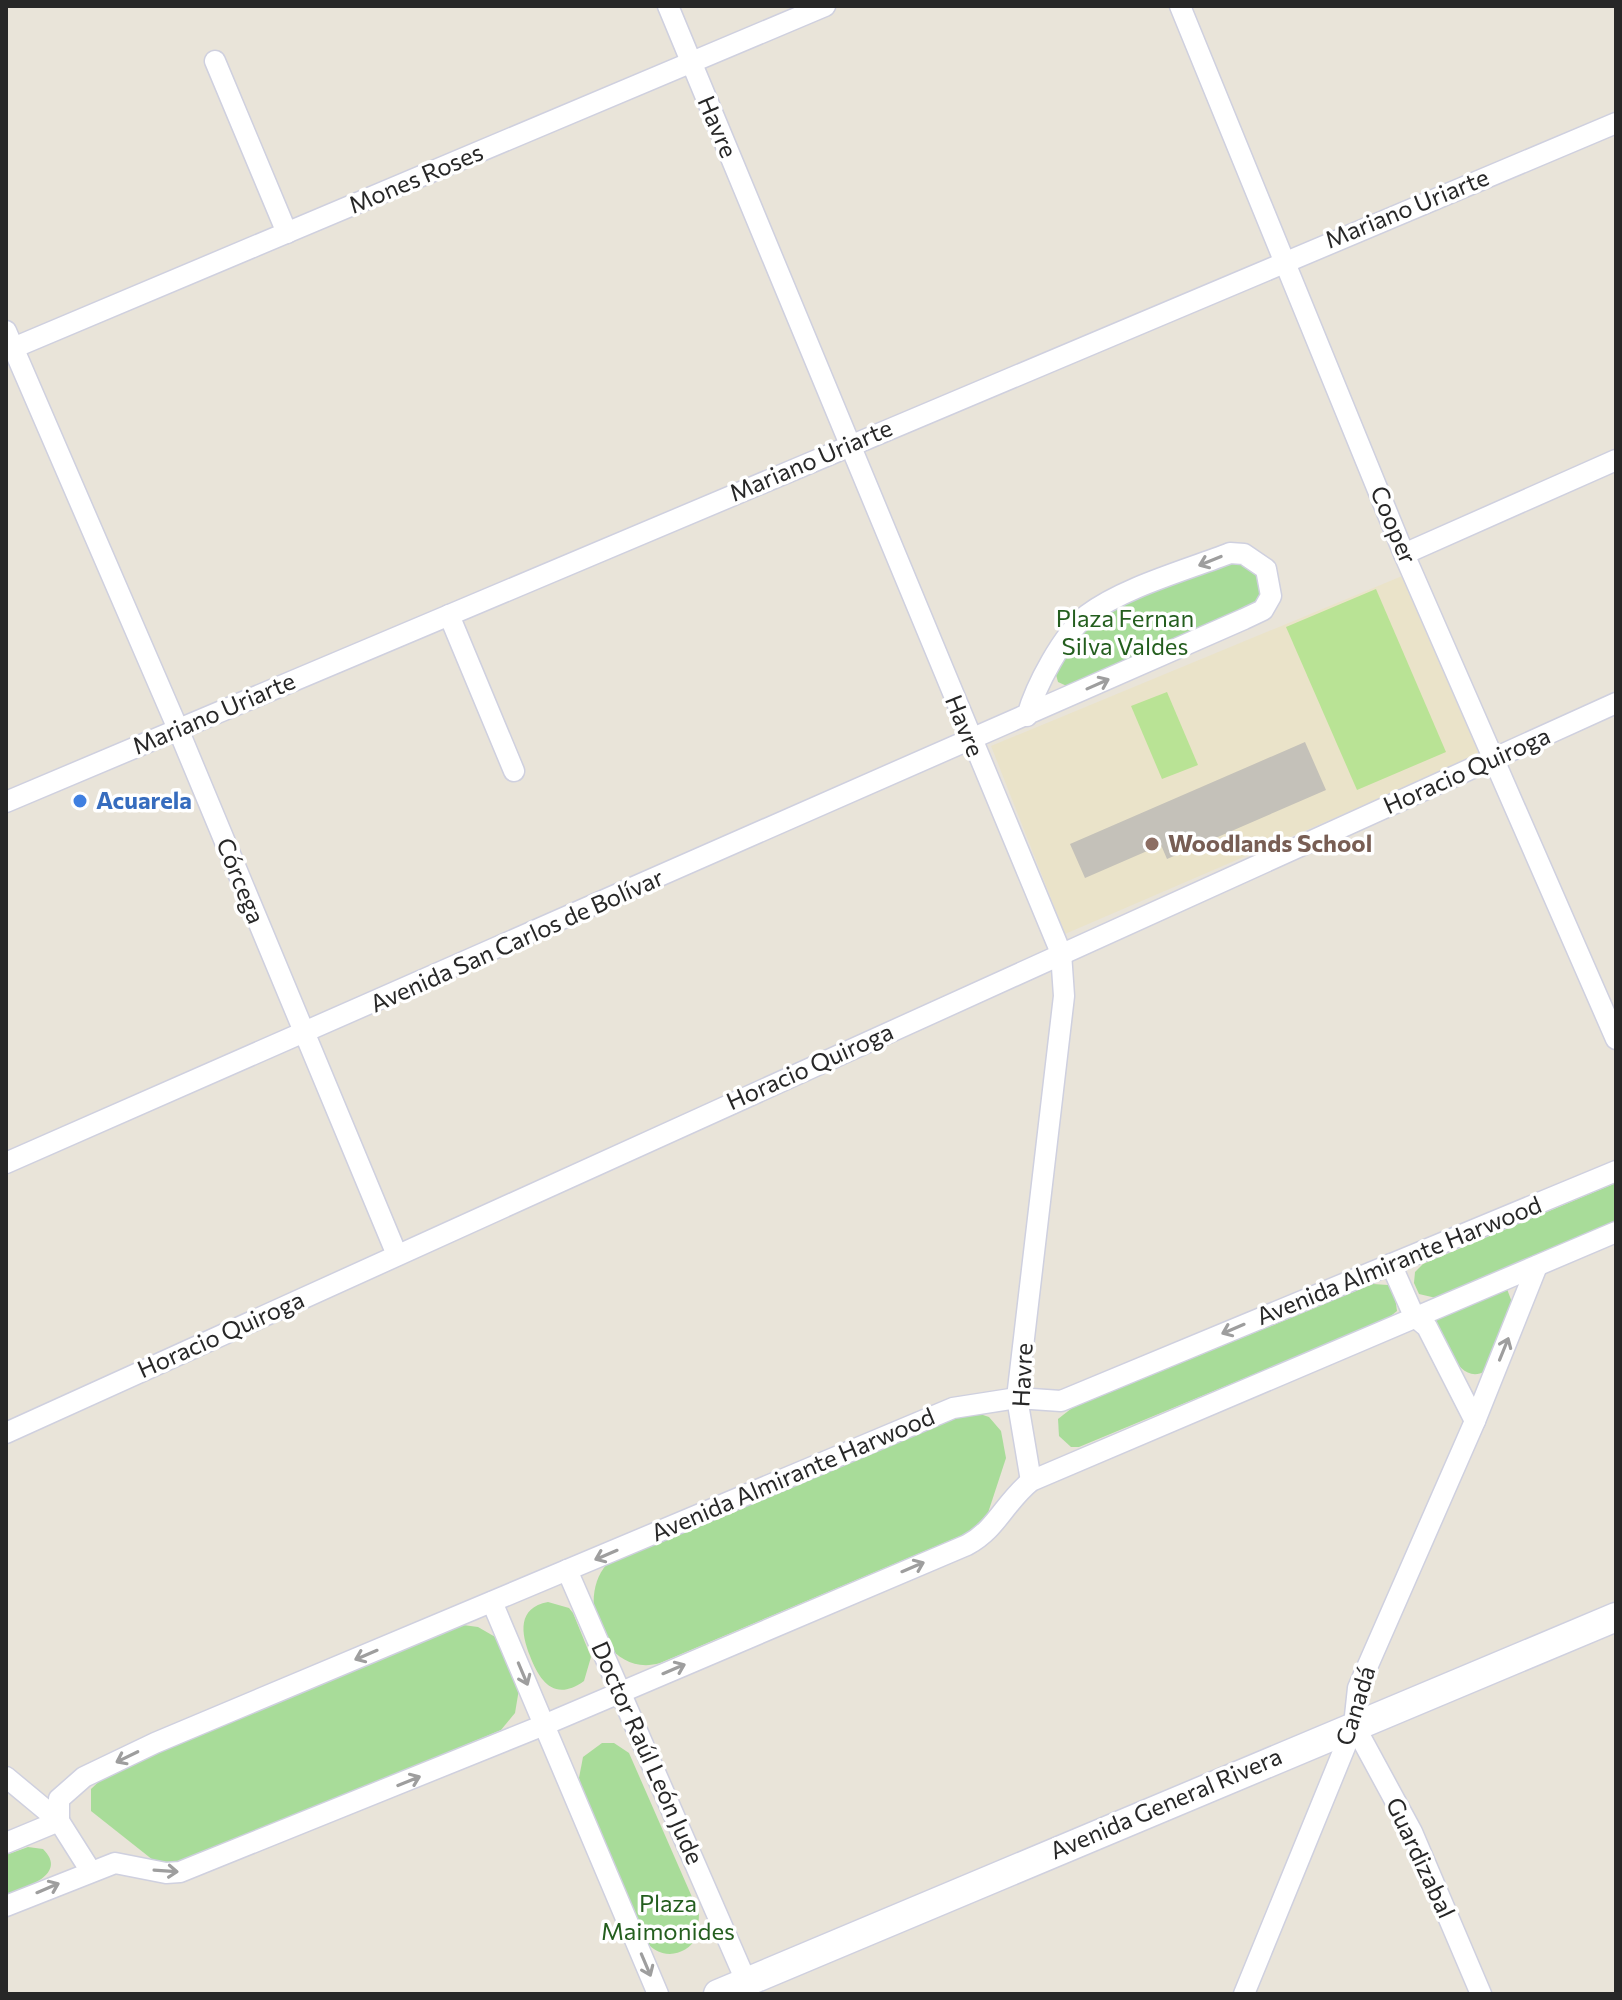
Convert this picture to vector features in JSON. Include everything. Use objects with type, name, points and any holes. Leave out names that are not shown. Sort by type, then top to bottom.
[{"type":"main road","name":"Avenida General Rivera","points":[[718,1994],[1616,1617]]},
{"type":"street","name":"Havre","points":[[668,6],[1061,953],[1064,996],[1017,1398],[1031,1481]]},
{"type":"street","name":"Mones Roses","points":[[8,343],[287,233],[825,6]]},
{"type":"street","name":"Cooper","points":[[1180,6],[1404,554],[1616,1039]]},
{"type":"street","points":[[215,61],[287,233]]},
{"type":"street","name":"Mariano Uriarte","points":[[6,802],[1616,123]]},
{"type":"street","name":"Córcega","points":[[8,343],[178,729],[302,1034],[397,1255]]},
{"type":"street","points":[[1404,554],[1616,460]]},
{"type":"street","name":"Avenida San Carlos de Bolívar","points":[[6,1163],[971,742],[1263,610],[1271,596],[1266,569],[1244,554],[1230,553],[1107,602],[1073,631],[1035,690],[1027,716]]},
{"type":"street","points":[[449,615],[514,771]]},
{"type":"street","name":"Horacio Quiroga","points":[[6,1433],[1616,703]]},
{"type":"street","name":"Avenida Almirante Harwood","points":[[59,1821],[59,1799],[84,1777],[155,1743],[953,1408],[1017,1398],[1061,1401],[1616,1171]]},
{"type":"street","points":[[6,1906],[90,1870],[115,1863],[166,1873],[180,1872],[544,1725],[967,1545],[988,1533],[1010,1498],[1031,1481],[1616,1232]]},
{"type":"street","points":[[1391,1264],[1414,1316],[1427,1327],[1475,1421]]},
{"type":"street","name":"Canadá","points":[[1244,1994],[1354,1725],[1358,1688],[1475,1421],[1537,1266]]},
{"type":"street","name":"Doctor Raúl León Jude","points":[[567,1570],[746,1981]]},
{"type":"street","points":[[492,1602],[658,1994]]},
{"type":"street","name":"Guardizabal","points":[[1354,1725],[1412,1832],[1481,1994]]},
{"type":"street","points":[[6,1777],[59,1821],[90,1870]]},
{"type":"street","points":[[6,1843],[59,1821]]},
{"type":"shaded area","name":"Woodlands School","points":[[1407,574],[1483,754],[1065,934],[991,746]]},
{"type":"green space","name":"Plaza Fernan Silva Valdes","points":[[1231,557],[1252,560],[1265,590],[1257,603],[1069,687],[1058,682],[1055,671],[1084,627],[1099,615]]},
{"type":"green space","points":[[1376,589],[1446,752],[1357,790],[1286,627]]},
{"type":"green space","points":[[1167,692],[1198,765],[1162,779],[1131,706]]},
{"type":"green space","points":[[1616,1183],[1616,1223],[1436,1298],[1419,1294],[1414,1283],[1415,1272],[1423,1264]]},
{"type":"green space","points":[[1373,1284],[1388,1285],[1394,1290],[1397,1311],[1387,1319],[1079,1447],[1071,1447],[1059,1436],[1058,1419],[1072,1408]]},
{"type":"green space","points":[[1507,1289],[1513,1305],[1485,1371],[1476,1374],[1468,1372],[1453,1359],[1433,1322],[1435,1318]]},
{"type":"green space","points":[[977,1413],[989,1417],[1001,1431],[1006,1458],[986,1519],[972,1531],[660,1663],[641,1665],[624,1659],[611,1648],[601,1633],[595,1616],[594,1597],[598,1580],[607,1564],[944,1421]]},
{"type":"green space","points":[[548,1602],[569,1608],[573,1613],[591,1657],[584,1681],[565,1690],[544,1681],[534,1665],[525,1639],[526,1616],[538,1605]]},
{"type":"green space","points":[[463,1625],[478,1627],[497,1638],[519,1689],[515,1713],[501,1730],[181,1863],[158,1864],[91,1811],[91,1789],[107,1774]]},
{"type":"green space","name":"Plaza Maimonides","points":[[602,1743],[614,1743],[629,1753],[699,1913],[698,1936],[678,1953],[656,1950],[643,1938],[583,1792],[579,1778],[583,1757]]},
{"type":"green space","points":[[28,1847],[43,1849],[50,1858],[48,1873],[33,1884],[6,1896],[6,1855]]},
{"type":"building","points":[[1305,742],[1326,790],[1167,859],[1161,845],[1085,878],[1070,844]]},
{"type":"place","name":"Acuarela","points":[[80,801]]},
{"type":"place","name":"Woodlands School","points":[[1152,844]]}]
